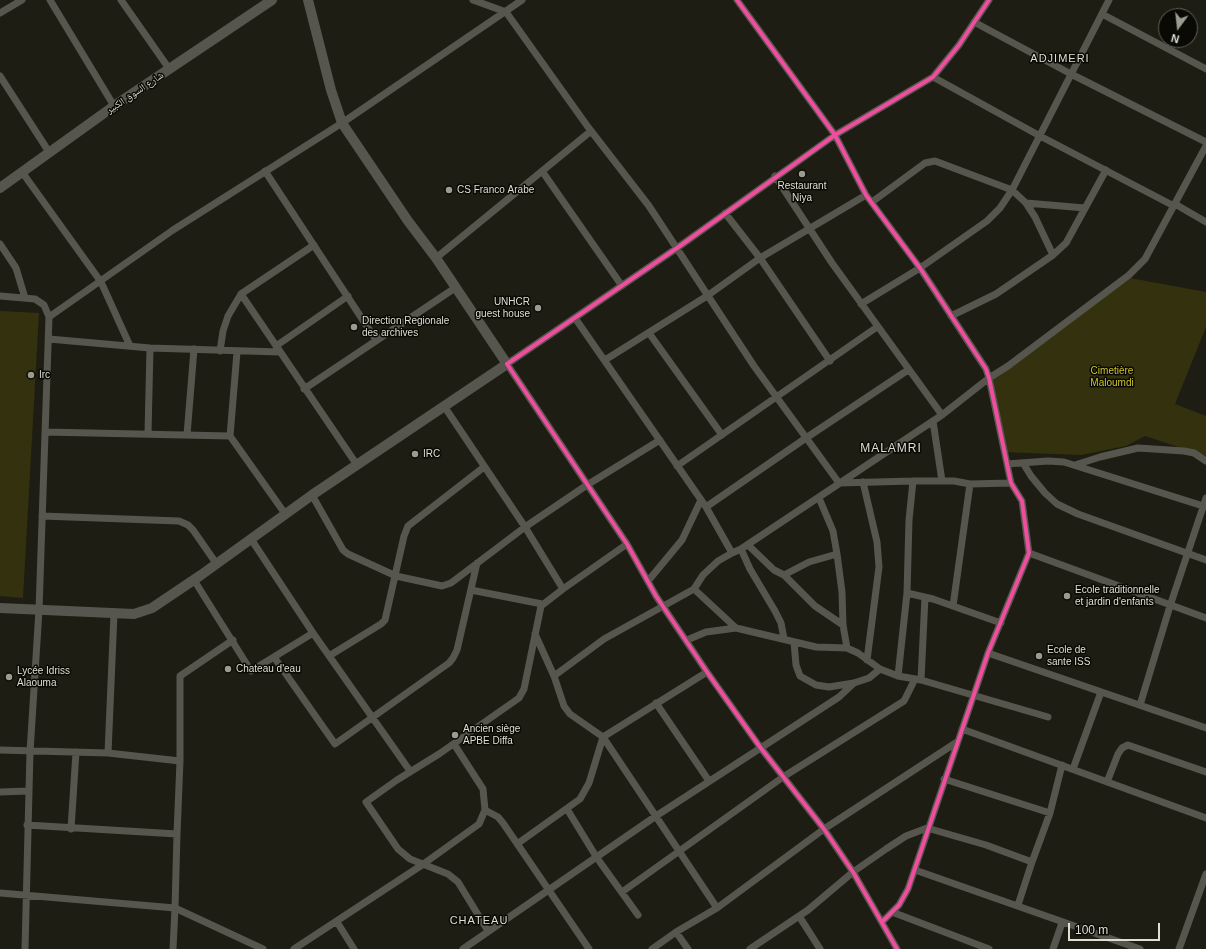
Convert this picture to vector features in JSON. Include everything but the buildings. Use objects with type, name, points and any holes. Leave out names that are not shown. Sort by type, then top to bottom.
[{"type":"street","points":[[0,3],[2,12],[22,0]]},
{"type":"street","points":[[50,0],[114,106]]},
{"type":"street","name":"شارع السوق الكبير","points":[[0,188],[114,106],[170,70],[272,0]]},
{"type":"street","points":[[308,0],[335,104],[342,123],[408,221],[436,258],[627,544],[664,607],[707,672],[760,747],[824,829],[853,872],[897,949]]},
{"type":"street","points":[[473,0],[506,12],[591,131],[649,206],[707,296],[777,398],[839,483]]},
{"type":"street","points":[[49,317],[101,282],[173,230],[342,123],[522,0]]},
{"type":"street","points":[[737,0],[835,135],[866,195],[920,268],[989,378],[1011,483],[1022,501],[1029,553],[988,653],[927,828],[908,889],[899,905],[882,922]]},
{"type":"street","points":[[0,608],[114,614],[143,612],[194,580],[312,495],[622,286],[677,248],[775,176],[835,135],[933,77],[959,45],[989,0]]},
{"type":"street","points":[[862,304],[920,268],[987,221],[1000,208],[1012,190],[1109,0]]},
{"type":"street","points":[[124,1],[170,70]]},
{"type":"street","points":[[1102,14],[1206,68]]},
{"type":"street","points":[[974,22],[1071,74],[1206,142]]},
{"type":"street","points":[[0,76],[49,152]]},
{"type":"street","points":[[933,77],[1040,136],[1206,222]]},
{"type":"street","points":[[436,258],[591,131]]},
{"type":"street","points":[[554,676],[604,640],[694,589],[703,575],[718,561],[741,549],[942,415],[989,378],[1008,366],[1129,276],[1144,258],[1175,205],[1206,146]]},
{"type":"street","points":[[872,202],[925,163],[932,161],[1012,190],[1026,203],[1035,217],[1053,255]]},
{"type":"street","points":[[951,316],[996,294],[1053,255],[1066,243],[1106,170]]},
{"type":"street","points":[[265,171],[376,340]]},
{"type":"street","points":[[542,171],[622,286]]},
{"type":"street","points":[[22,172],[101,282],[130,346]]},
{"type":"street","points":[[775,176],[810,230],[877,327],[942,415]]},
{"type":"street","points":[[605,360],[707,296],[760,258],[810,230],[866,195]]},
{"type":"street","points":[[1026,203],[1085,208]]},
{"type":"street","points":[[725,213],[760,258],[830,360]]},
{"type":"street","points":[[0,244],[16,268],[25,298]]},
{"type":"street","points":[[220,351],[223,331],[228,316],[241,294],[314,245]]},
{"type":"street","points":[[304,388],[455,288]]},
{"type":"street","points":[[241,294],[357,465]]},
{"type":"street","points":[[0,296],[35,300],[44,305],[49,317],[39,610],[28,791],[25,949]]},
{"type":"street","points":[[49,339],[150,348],[237,352],[278,349],[348,296]]},
{"type":"street","points":[[575,318],[706,507],[732,553]]},
{"type":"street","points":[[678,466],[877,327]]},
{"type":"street","points":[[649,333],[722,435]]},
{"type":"street","points":[[148,434],[150,348]]},
{"type":"street","points":[[187,435],[194,350]]},
{"type":"street","points":[[237,352],[230,436],[286,515]]},
{"type":"street","points":[[706,507],[908,370]]},
{"type":"street","points":[[444,406],[525,527],[563,589]]},
{"type":"street","points":[[933,421],[942,481]]},
{"type":"street","points":[[45,432],[230,436]]},
{"type":"street","points":[[312,495],[344,550],[352,557],[396,576],[442,586],[451,583],[525,527],[587,485],[660,440]]},
{"type":"street","points":[[1074,465],[1138,448],[1184,451],[1194,453],[1206,461]]},
{"type":"street","points":[[1007,464],[1048,461],[1064,462],[1204,506]]},
{"type":"street","points":[[1023,463],[1031,476],[1045,493],[1057,504],[1078,514],[1206,560]]},
{"type":"street","points":[[329,656],[381,624],[387,614],[408,526],[484,467]]},
{"type":"street","points":[[839,483],[913,481],[954,481],[970,484],[1011,483]]},
{"type":"street","points":[[898,676],[907,594],[909,520],[913,481]]},
{"type":"street","points":[[863,482],[879,561],[876,599],[867,660]]},
{"type":"street","points":[[953,606],[970,484]]},
{"type":"street","points":[[819,498],[833,531],[842,592],[843,625],[847,648]]},
{"type":"street","points":[[1140,705],[1170,606],[1206,498]]},
{"type":"street","points":[[648,581],[682,540],[701,500]]},
{"type":"street","points":[[42,516],[179,521],[188,525],[193,530],[216,563]]},
{"type":"street","points":[[250,539],[312,633],[410,771]]},
{"type":"street","points":[[488,931],[454,878],[410,859],[398,849],[366,802],[410,771],[454,744],[505,709],[522,694],[542,604],[627,544]]},
{"type":"street","points":[[748,544],[774,570],[784,575],[815,606],[843,625]]},
{"type":"street","points":[[741,549],[750,568],[775,610],[781,623],[784,639]]},
{"type":"street","points":[[1029,553],[1206,618]]},
{"type":"street","points":[[784,575],[809,562],[837,554]]},
{"type":"street","points":[[274,658],[335,744],[449,663],[453,658],[477,563]]},
{"type":"street","points":[[194,580],[233,640],[251,671],[312,633]]},
{"type":"street","points":[[694,589],[736,628]]},
{"type":"street","points":[[471,590],[542,604]]},
{"type":"street","points":[[907,594],[925,597],[1001,623]]},
{"type":"street","points":[[622,892],[783,777],[904,701],[918,680],[925,597]]},
{"type":"street","points":[[108,753],[114,614]]},
{"type":"street","points":[[687,640],[706,632],[736,628],[794,642],[822,647],[847,648],[858,653],[880,668],[898,676],[974,695],[1048,717]]},
{"type":"street","points":[[535,634],[554,676],[564,706],[570,714],[603,737],[717,908]]},
{"type":"street","points":[[173,949],[180,761],[180,676],[233,640]]},
{"type":"street","points":[[794,642],[798,672],[800,676],[807,681],[829,687],[854,683],[870,678],[880,668]]},
{"type":"street","points":[[988,653],[1206,728]]},
{"type":"street","points":[[518,844],[580,799],[587,788],[603,737],[707,672]]},
{"type":"street","points":[[463,949],[656,816],[839,697],[854,683]]},
{"type":"street","points":[[1073,769],[1101,692]]},
{"type":"street","points":[[656,703],[709,781]]},
{"type":"street","points":[[962,729],[1206,818]]},
{"type":"street","points":[[652,949],[676,932],[717,908],[824,829],[957,742]]},
{"type":"street","points":[[294,949],[422,865],[473,830],[479,824],[485,810],[482,789],[454,744]]},
{"type":"street","points":[[1107,782],[1118,754],[1122,748],[1128,745],[1206,772]]},
{"type":"street","points":[[0,750],[108,753],[180,761]]},
{"type":"street","points":[[71,829],[76,752]]},
{"type":"street","points":[[1018,905],[1050,813],[1062,765]]},
{"type":"street","points":[[944,779],[1050,813]]},
{"type":"street","points":[[0,792],[28,791]]},
{"type":"street","points":[[567,809],[597,858],[638,916]]},
{"type":"street","points":[[485,810],[498,817],[503,823],[589,949]]},
{"type":"street","points":[[27,825],[71,829],[177,834]]},
{"type":"street","points":[[750,949],[799,916],[853,872],[906,836],[927,828],[986,845],[1032,862]]},
{"type":"street","points":[[915,870],[1140,949]]},
{"type":"street","points":[[1179,949],[1206,874]]},
{"type":"street","points":[[0,893],[175,908],[263,949]]},
{"type":"street","points":[[892,912],[989,949]]},
{"type":"street","points":[[799,916],[820,949]]},
{"type":"street","points":[[337,922],[354,949]]},
{"type":"street","points":[[1053,949],[1062,922]]},
{"type":"street","points":[[676,932],[688,949]]},
{"type":"green space","name":"Cimetière Maloumdi","points":[[1130,278],[1206,292],[1206,327],[1175,404],[1206,416],[1206,456],[1145,436],[1126,446],[1081,455],[1002,452],[992,380]]},
{"type":"green space","points":[[0,311],[39,313],[23,598],[0,596]]},
{"type":"cycle path","points":[[737,0],[835,135],[866,195],[920,268],[986,369],[1011,483],[1022,501],[1029,553],[988,653],[908,889],[899,905],[882,922]]},
{"type":"cycle path","points":[[897,949],[853,872],[824,829],[760,747],[707,672],[656,596],[627,544],[507,364],[677,248],[835,135],[933,77],[959,45],[989,0]]},
{"type":"place","name":"Restaurant Niya","points":[[802,174]]},
{"type":"place","name":"CS Franco Arabe","points":[[449,190]]},
{"type":"place","name":"UNHCR guest house","points":[[538,308]]},
{"type":"place","name":"Direction Regionale des archives","points":[[354,327]]},
{"type":"place","name":"Irc","points":[[31,375]]},
{"type":"place","name":"IRC","points":[[415,454]]},
{"type":"place","name":"Ecole traditionnelle et jardin d'enfants","points":[[1067,596]]},
{"type":"place","name":"Ecole de sante ISS","points":[[1039,656]]},
{"type":"place","name":"Chateau d'eau","points":[[228,669]]},
{"type":"place","name":"Lycée Idriss Alaouma","points":[[9,677]]},
{"type":"place","name":"Ancien siège APBE Diffa","points":[[455,735]]},
{"type":"district","name":"ADJIMERI","points":[[1060,59]]},
{"type":"district","name":"MALAMRI","points":[[891,449]]},
{"type":"district","name":"CHATEAU","points":[[479,921]]}]
